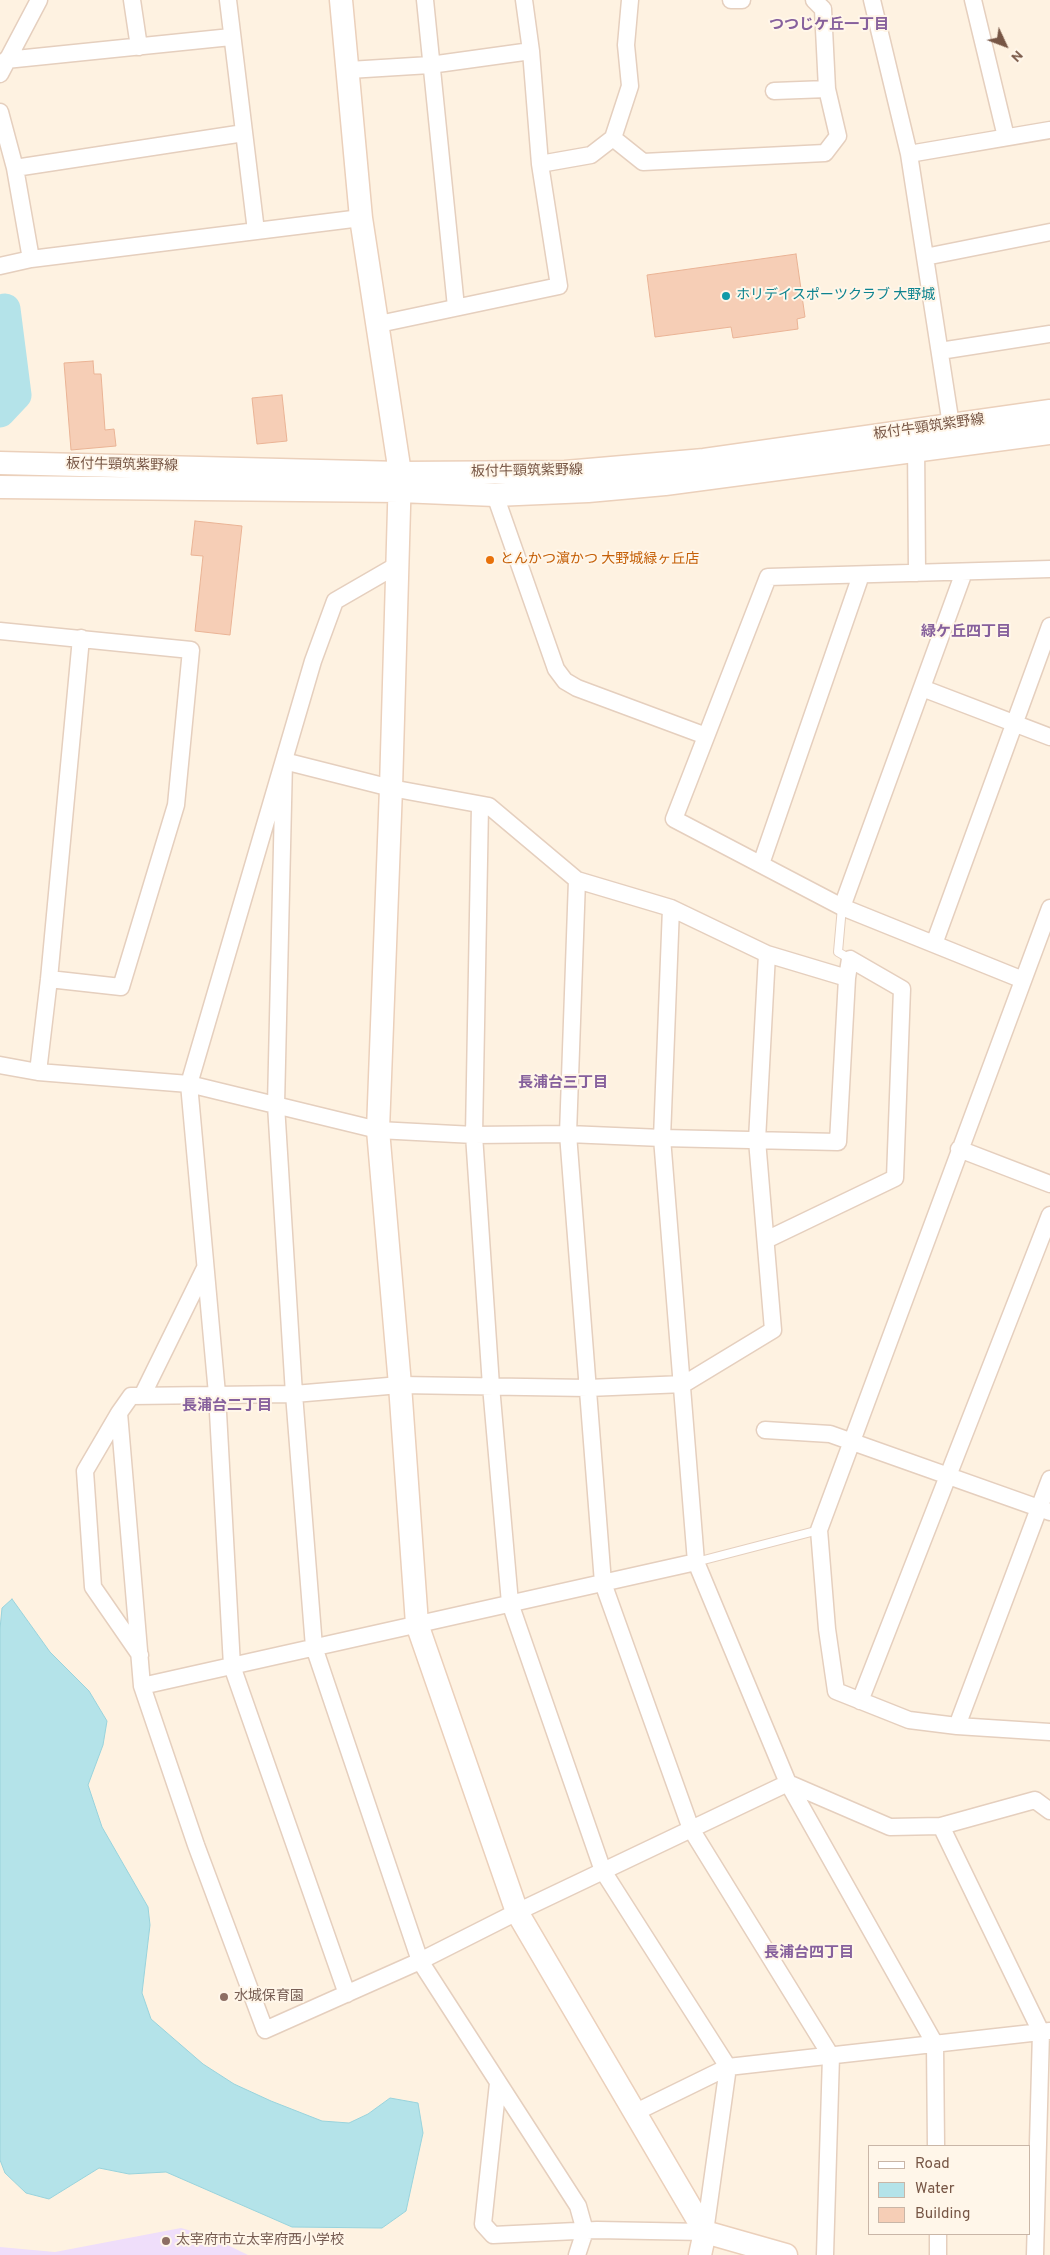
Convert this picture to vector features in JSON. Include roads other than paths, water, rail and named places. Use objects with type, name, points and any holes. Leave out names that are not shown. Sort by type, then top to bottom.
[{"type":"street","points":[[3,67],[39,0]]},
{"type":"street","points":[[132,0],[139,47]]},
{"type":"street","points":[[228,0],[256,231]]},
{"type":"street","points":[[341,0],[349,70],[361,218],[379,324],[400,482],[378,1130],[400,1385],[417,1624],[517,1912],[705,2232]]},
{"type":"street","points":[[425,0],[430,65],[456,307]]},
{"type":"street","points":[[379,324],[559,286],[540,164],[524,0]]},
{"type":"street","points":[[540,164],[591,155],[613,138],[630,86],[626,45],[630,0]]},
{"type":"street","points":[[731,0],[742,0]]},
{"type":"street","points":[[613,138],[643,162],[825,153],[838,136],[827,89],[823,8],[814,0]]},
{"type":"street","points":[[872,0],[909,154],[951,425]]},
{"type":"street","points":[[973,0],[1006,137]]},
{"type":"street","points":[[3,67],[139,47],[231,37]]},
{"type":"street","points":[[349,70],[430,65],[530,51]]},
{"type":"street","points":[[774,91],[827,89]]},
{"type":"street","points":[[0,112],[15,168],[31,260]]},
{"type":"street","points":[[909,154],[1050,130]]},
{"type":"street","points":[[15,168],[244,134]]},
{"type":"street","points":[[0,266],[31,260],[361,218]]},
{"type":"street","points":[[925,256],[1050,232]]},
{"type":"street","points":[[940,351],[1050,334]]},
{"type":"street","name":"板付牛頸筑紫野線","points":[[0,463],[400,482],[494,496],[588,491],[665,484],[916,440],[951,425],[1050,411]]},
{"type":"street","name":"板付牛頸筑紫野線","points":[[0,486],[400,482],[565,472],[916,440],[1050,433]]},
{"type":"street","points":[[916,440],[917,574]]},
{"type":"street","points":[[494,496],[556,669],[564,681],[577,688],[706,736]]},
{"type":"street","points":[[346,1994],[232,1666],[217,1394],[189,1084],[313,661],[335,601],[398,564]]},
{"type":"street","points":[[1023,980],[842,907],[674,819],[768,577],[1050,569]]},
{"type":"street","points":[[842,907],[964,572]]},
{"type":"street","points":[[761,864],[861,575]]},
{"type":"street","points":[[934,944],[1050,626]]},
{"type":"street","points":[[0,631],[191,650],[176,805],[121,987],[49,979]]},
{"type":"street","points":[[38,1072],[49,979],[81,638]]},
{"type":"street","points":[[922,688],[1050,737]]},
{"type":"street","points":[[284,761],[391,788],[488,806],[577,880],[671,908],[767,954],[846,978]]},
{"type":"street","points":[[284,761],[276,1105],[294,1394],[314,1647],[420,1961],[578,2206],[585,2231],[577,2255]]},
{"type":"street","points":[[480,805],[474,1135],[491,1386],[510,1603],[603,1871],[728,2067],[705,2232],[700,2255]]},
{"type":"street","points":[[577,880],[568,1134],[602,1582],[691,1828],[831,2056],[825,2255]]},
{"type":"street","points":[[671,908],[662,1138],[684,1384],[696,1562],[788,1783],[935,2044],[936,2145]]},
{"type":"street","points":[[1050,908],[819,1530],[827,1630],[836,1691],[908,1720],[957,1726],[1050,1732]]},
{"type":"street","points":[[141,1657],[94,1587],[85,1471],[131,1396],[294,1394],[400,1385],[588,1388],[684,1384],[773,1330],[757,1140],[767,954]]},
{"type":"street","points":[[0,1065],[38,1072],[189,1084],[378,1130],[474,1135],[568,1134],[838,1142],[846,978],[850,958],[902,989],[895,1178],[766,1240]]},
{"type":"street","points":[[959,1149],[1050,1184]]},
{"type":"street","points":[[860,1701],[1050,1215]]},
{"type":"street","points":[[142,1396],[206,1267]]},
{"type":"street","points":[[119,1413],[142,1686],[196,1845],[265,2030],[420,1961],[517,1912],[788,1783],[890,1827],[941,1826],[1035,1800],[1050,1811]]},
{"type":"street","points":[[765,1430],[830,1434],[1044,1510]]},
{"type":"street","points":[[957,1726],[1044,1510],[1050,1479]]},
{"type":"street","points":[[142,1686],[696,1562]]},
{"type":"street","points":[[941,1826],[1046,2031],[1035,2255]]},
{"type":"street","points":[[634,2113],[728,2067],[1046,2031]]},
{"type":"street","points":[[498,2083],[484,2224],[492,2235],[585,2231],[705,2232],[786,2255]]},
{"type":"street","points":[[938,2235],[938,2255]]},
{"type":"lane","points":[[842,907],[838,952],[850,958]]},
{"type":"lane","points":[[696,1562],[819,1530]]},
{"type":"water","points":[[12,1599],[50,1652],[89,1691],[107,1721],[103,1745],[88,1785],[102,1827],[148,1907],[150,1925],[142,1993],[151,2019],[203,2064],[234,2084],[322,2121],[349,2123],[368,2114],[390,2098],[418,2103],[423,2133],[406,2211],[382,2228],[292,2227],[166,2172],[129,2174],[99,2168],[49,2199],[26,2193],[5,2173],[0,2160],[0,1629],[2,1608]]},
{"type":"waterway","points":[[0,310],[5,309],[16,395],[0,412]]},
{"type":"place","name":"ホリデイスポーツクラブ 大野城","points":[[726,296]]},
{"type":"place","name":"とんかつ濵かつ 大野城緑ヶ丘店","points":[[490,560]]},
{"type":"place","name":"水城保育園","points":[[224,1997]]},
{"type":"place","name":"太宰府市立太宰府西小学校","points":[[166,2241]]},
{"type":"district","name":"つつじケ丘一丁目","points":[[829,26]]},
{"type":"district","name":"緑ケ丘四丁目","points":[[966,633]]},
{"type":"district","name":"長浦台三丁目","points":[[563,1084]]},
{"type":"district","name":"長浦台二丁目","points":[[227,1407]]},
{"type":"district","name":"長浦台四丁目","points":[[809,1954]]}]
